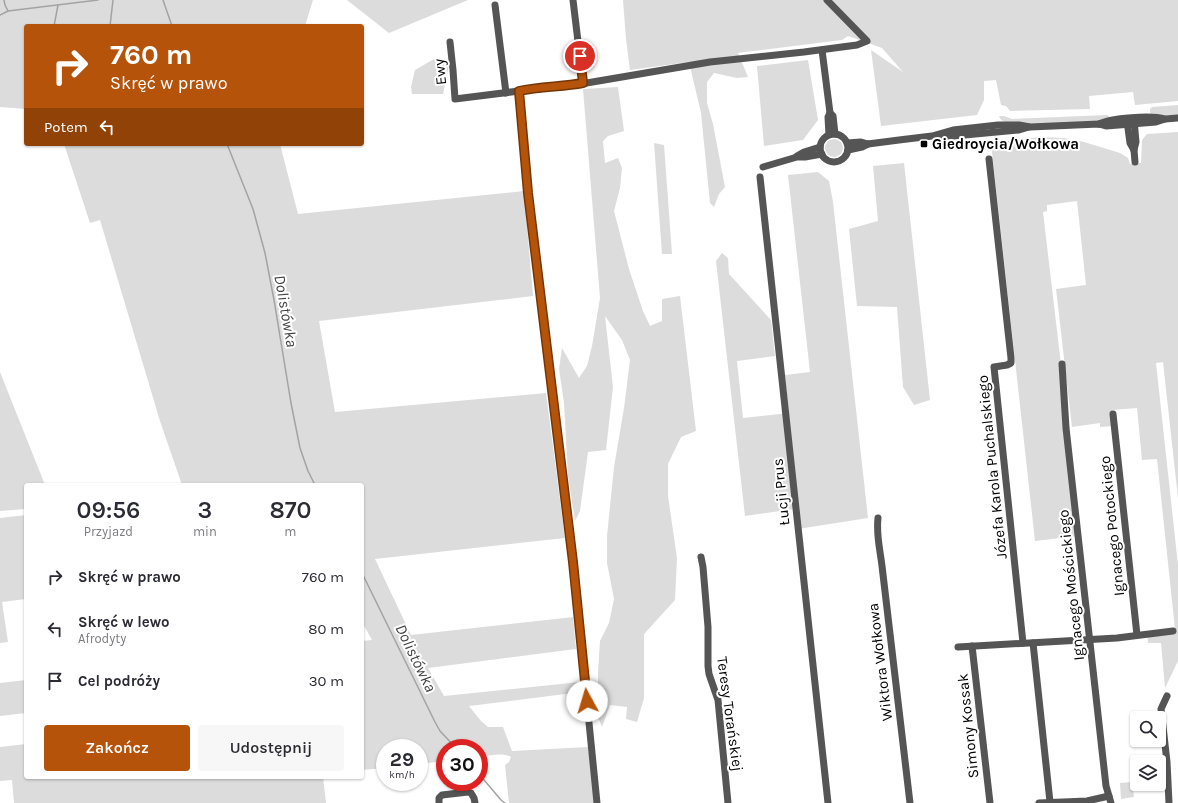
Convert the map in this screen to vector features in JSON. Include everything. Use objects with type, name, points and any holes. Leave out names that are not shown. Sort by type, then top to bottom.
[{"type":"street","points":[[573,0],[583,83]]},
{"type":"street","points":[[495,4],[506,93],[630,77],[710,62],[857,45],[867,41],[827,0]]},
{"type":"street","name":"Ewy","points":[[450,42],[455,99],[506,93]]},
{"type":"street","points":[[822,50],[830,113],[828,116],[832,134]]},
{"type":"street","points":[[519,91],[528,193],[573,562],[597,803]]},
{"type":"street","points":[[847,146],[862,147],[868,144],[932,136],[945,137],[995,128],[1020,130],[1030,127],[1098,124],[1110,120],[1131,122],[1156,117],[1165,119],[1178,118]]},
{"type":"street","points":[[1131,122],[1130,143],[1134,150],[1135,162]]},
{"type":"street","points":[[832,134],[842,137],[847,146],[845,156],[836,161],[828,160],[821,151],[823,140],[832,134]]},
{"type":"street","points":[[762,167],[797,157],[804,152],[821,151]]},
{"type":"street","name":"Józefa Karola Puchalskiego","points":[[989,159],[1011,358],[1011,364],[1007,366],[994,367],[1023,643]]},
{"type":"street","name":"Łucji Prus","points":[[760,177],[828,803]]},
{"type":"street","name":"Ignacego Mościckiego","points":[[1062,364],[1066,428],[1106,779],[1110,799]]},
{"type":"street","name":"Ignacego Potockiego","points":[[1113,414],[1137,635]]},
{"type":"street","name":"Wiktora Wołkowa","points":[[878,518],[877,535],[879,541],[910,803]]},
{"type":"street","name":"Teresy Torańskiej","points":[[701,557],[708,627],[708,666],[718,700],[728,803]]},
{"type":"street","points":[[958,647],[1091,640],[1173,631]]},
{"type":"street","points":[[1034,643],[1050,802]]},
{"type":"street","name":"Simony Kossak","points":[[972,646],[990,803]]},
{"type":"street","points":[[1167,696],[1161,709],[1167,762],[1169,803]]},
{"type":"street","points":[[439,803],[439,798],[442,795],[468,792],[474,798],[475,803]]},
{"type":"street","points":[[1040,803],[1110,799]]},
{"type":"shaded area","points":[[0,0],[313,0],[306,24],[24,24],[24,109],[0,107]]},
{"type":"shaded area","points":[[347,0],[468,0],[389,33]]},
{"type":"shaded area","points":[[623,0],[1178,0],[1178,101],[1135,105],[1133,92],[1089,96],[1090,109],[1010,111],[1006,106],[1001,105],[996,80],[984,81],[984,100],[977,115],[881,126],[871,50],[903,72],[882,48],[848,36],[842,40],[738,53],[748,77],[737,78],[714,73],[707,82],[707,103],[713,124],[725,187],[719,194],[714,207],[710,203],[701,113],[689,62],[630,70]]},
{"type":"shaded area","points":[[434,59],[449,65],[443,94],[412,94],[411,87],[415,70]]},
{"type":"shaded area","points":[[808,60],[818,120],[803,140],[764,146],[757,66]]},
{"type":"shaded area","points":[[618,87],[624,131],[608,136],[603,141],[605,163],[618,158],[622,168],[620,188],[614,211],[629,269],[643,311],[650,326],[662,321],[662,299],[680,296],[696,431],[681,437],[668,464],[668,496],[677,558],[675,600],[644,634],[644,698],[637,722],[626,719],[627,707],[610,705],[602,727],[598,717],[600,641],[609,623],[614,599],[607,563],[607,536],[614,467],[630,360],[622,340],[605,316],[613,387],[606,450],[588,452],[580,511],[575,521],[568,476],[564,403],[559,369],[562,348],[579,378],[587,366],[600,298],[583,89]]},
{"type":"shaded area","points":[[1178,105],[1178,115],[1150,115],[1150,109],[1152,107]]},
{"type":"shaded area","points":[[1107,115],[1110,119],[1039,124],[1007,123],[1001,120],[999,116],[1012,119]]},
{"type":"shaded area","points":[[1178,132],[1178,498],[1163,362],[1156,363],[1178,565],[1178,661],[1165,688],[1161,643],[1148,643],[1147,631],[1175,629],[1157,459],[1142,460],[1137,408],[1112,410],[1113,426],[1100,427],[1100,423],[1072,427],[1056,289],[1086,285],[1077,201],[1047,205],[1047,211],[1043,212],[1062,373],[1077,536],[1035,541],[991,143],[1040,137],[1064,138],[1084,142],[1120,153],[1128,158],[1130,164],[1141,163],[1142,140],[1147,134]]},
{"type":"shaded area","points":[[834,139],[840,142],[843,148],[840,154],[834,157],[828,154],[825,148],[828,142]]},
{"type":"shaded area","points":[[654,143],[664,145],[672,254],[662,254]]},
{"type":"shaded area","points":[[65,146],[281,146],[298,214],[524,191],[533,296],[319,321],[335,412],[546,393],[565,538],[375,559],[411,635],[573,617],[576,649],[428,668],[444,696],[580,682],[581,692],[469,706],[488,727],[503,727],[512,751],[588,747],[595,803],[509,803],[505,765],[509,762],[511,757],[500,755],[488,756],[488,739],[436,739],[436,762],[428,763],[428,739],[376,739],[376,769],[364,770],[364,641],[372,640],[364,626],[364,483],[181,483],[160,421],[100,220],[90,223]]},
{"type":"shaded area","points":[[904,163],[930,400],[914,405],[903,387],[897,307],[857,306],[849,229],[878,221],[873,166]]},
{"type":"shaded area","points":[[818,172],[829,181],[833,202],[868,518],[798,529],[795,509],[745,516],[716,261],[722,253],[728,258],[729,274],[771,320],[775,356],[737,361],[743,418],[789,413],[785,375],[810,372],[788,175]]},
{"type":"shaded area","points":[[0,372],[44,483],[24,483],[24,509],[0,511]]},
{"type":"shaded area","points":[[24,515],[24,599],[2,602],[8,642],[0,643],[0,518]]},
{"type":"shaded area","points":[[24,680],[24,713],[0,716],[0,683]]},
{"type":"shaded area","points":[[24,744],[24,779],[323,779],[326,803],[14,803],[12,780],[0,781],[0,747]]},
{"type":"shaded area","points":[[1130,782],[1130,791],[1133,791],[1134,797],[1121,799],[1120,783]]},
{"type":"waterway","points":[[4,0],[8,11]]},
{"type":"waterway","name":"Dolistówka","points":[[0,15],[8,11],[98,0]]},
{"type":"waterway","points":[[110,24],[113,0]]},
{"type":"waterway","name":"Dolistówka","points":[[163,0],[171,24]]},
{"type":"waterway","points":[[54,24],[58,5]]},
{"type":"waterway","name":"Dolistówka","points":[[228,146],[253,209],[265,253],[300,448],[314,483]]},
{"type":"waterway","name":"Dolistówka","points":[[364,577],[435,722],[440,731],[448,739]]},
{"type":"waterway","name":"Dolistówka","points":[[488,785],[505,803]]},
{"type":"place","name":"Giedroycia/Wołkowa","points":[[924,144]]},
{"type":"route","points":[[580,56],[583,83],[569,86],[519,91],[528,193],[573,562],[587,701]]}]
